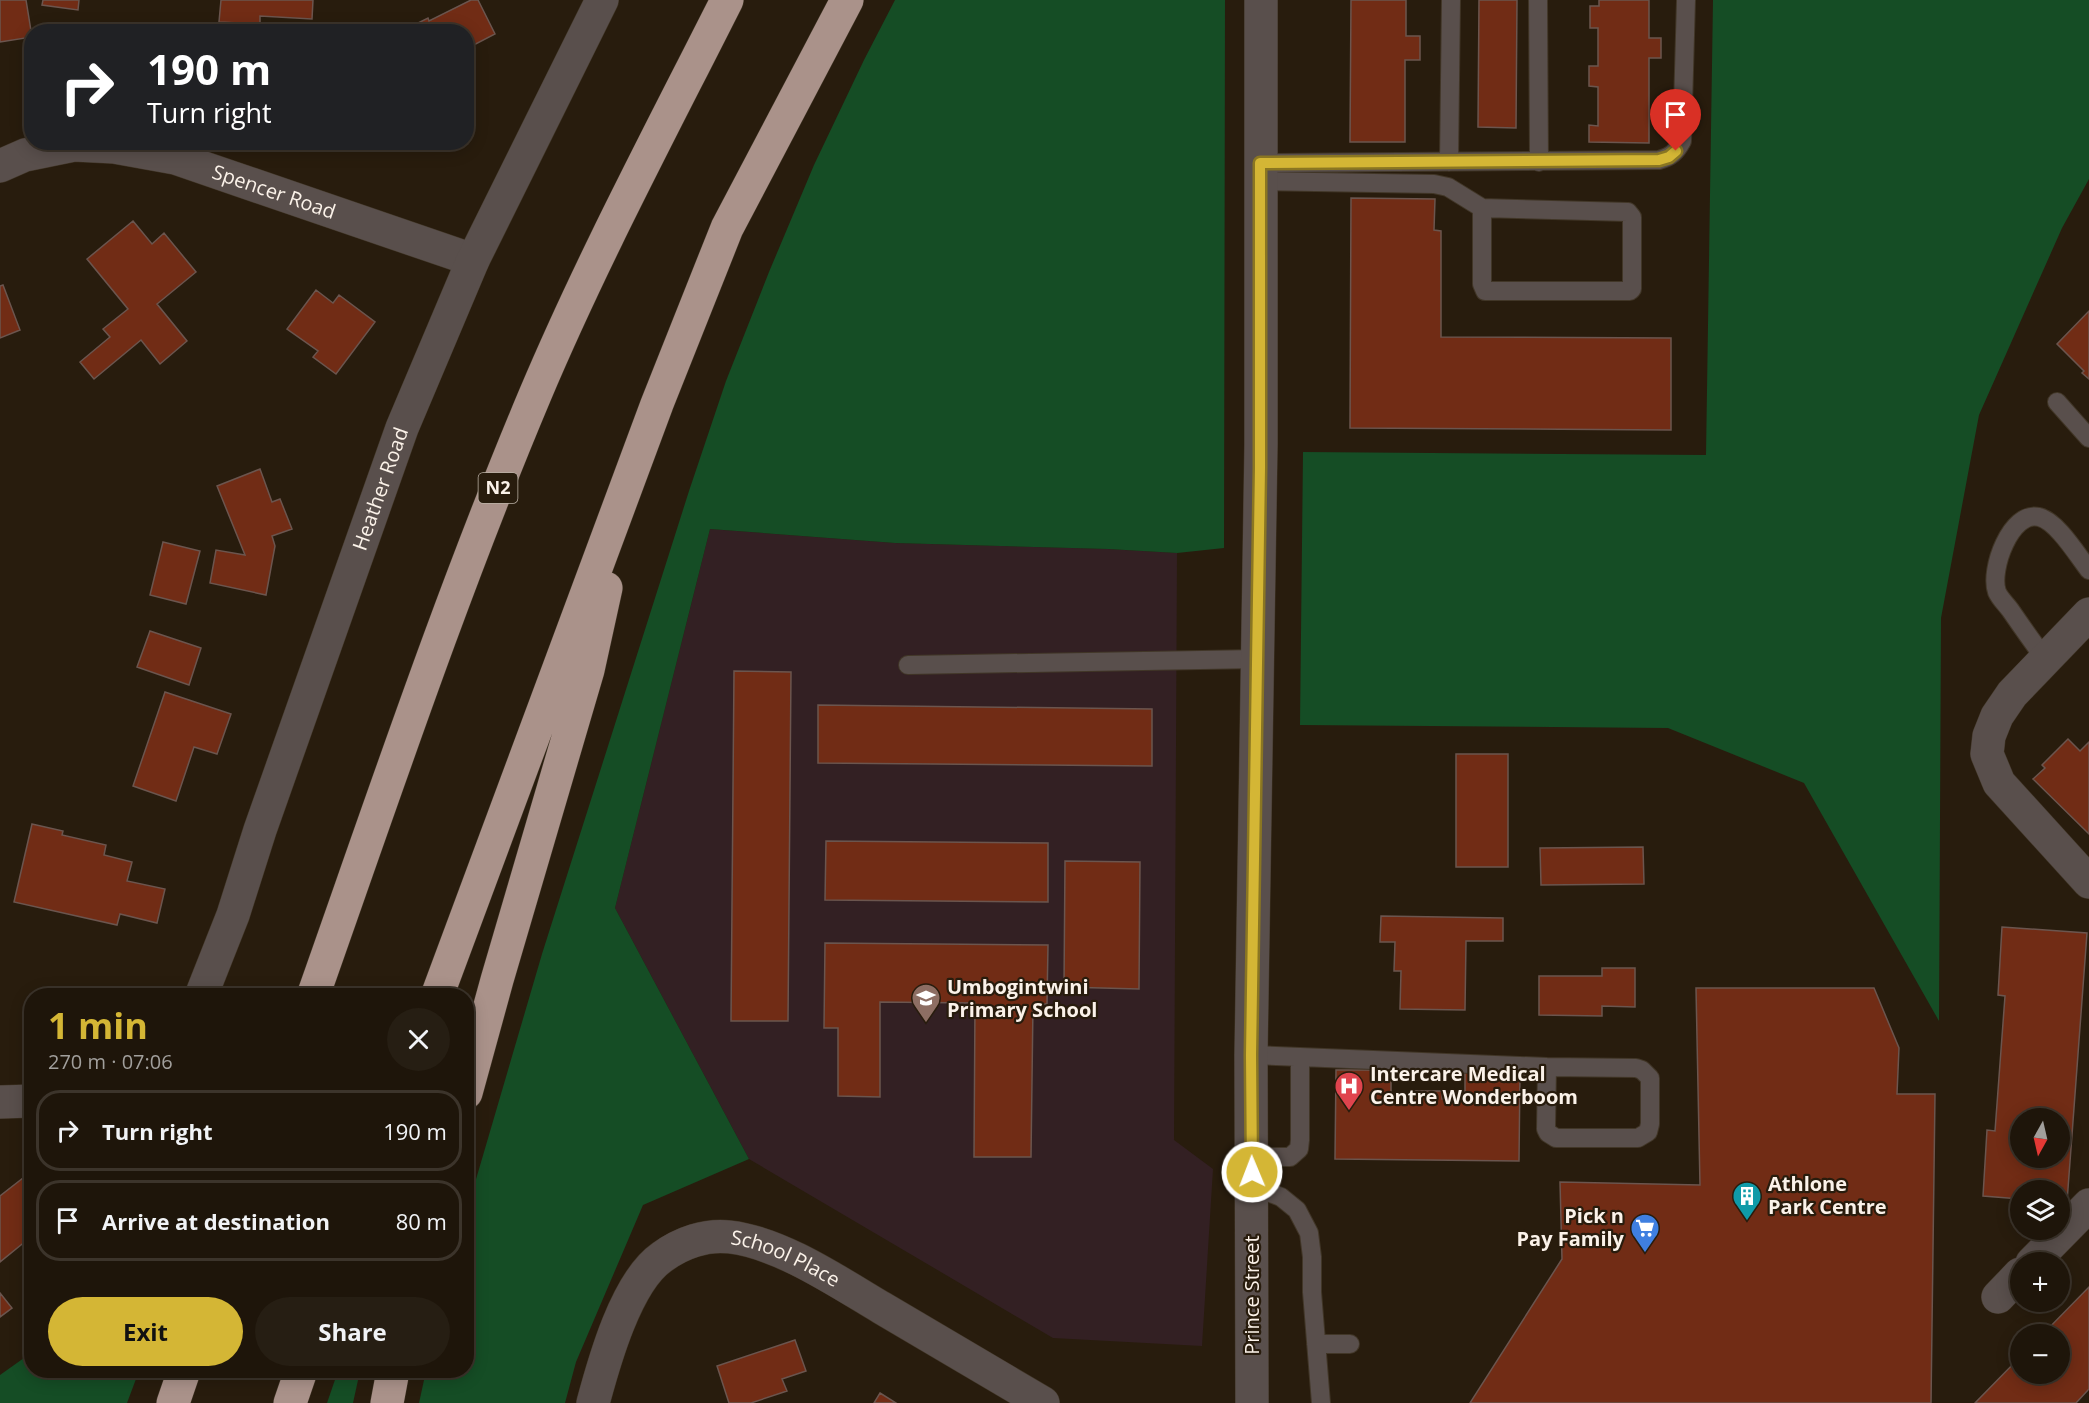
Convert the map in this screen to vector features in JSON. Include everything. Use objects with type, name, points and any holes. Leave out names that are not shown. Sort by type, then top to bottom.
[{"type":"highway","name":"N2","points":[[316,988],[455,594],[536,394],[619,213],[727,0]]},
{"type":"highway","points":[[440,988],[657,404],[727,228],[847,0]]},
{"type":"highway","points":[[474,1063],[496,980],[588,670],[604,601],[614,520]]},
{"type":"highway","points":[[173,1403],[182,1378]]},
{"type":"highway","points":[[290,1403],[299,1378]]},
{"type":"highway","points":[[387,1403],[392,1378]]},
{"type":"street","name":"Heather Road","points":[[204,988],[233,915],[260,830],[402,428],[473,260],[602,0]]},
{"type":"street","name":"Prince Street","points":[[1252,1403],[1251,1055],[1258,659],[1261,0]]},
{"type":"street","name":"Spencer Road","points":[[0,166],[25,155],[50,150]]},
{"type":"street","name":"Spencer Road","points":[[131,150],[175,158],[473,260]]},
{"type":"street","points":[[2089,614],[2012,694],[1997,716],[1989,736],[1987,754],[1999,783],[2089,882]]},
{"type":"street","points":[[0,1102],[24,1101]]},
{"type":"street","points":[[2043,1252],[2089,1205]]},
{"type":"street","name":"School Place","points":[[593,1403],[615,1330],[638,1283],[661,1257],[696,1239],[729,1237],[778,1250],[823,1273],[1042,1403]]},
{"type":"street","points":[[1998,1297],[2010,1284]]},
{"type":"lane","points":[[1449,162],[1451,0]]},
{"type":"lane","points":[[1538,0],[1539,162]]},
{"type":"lane","points":[[1260,172],[1449,162],[1659,160],[1669,157],[1682,141],[1686,0]]},
{"type":"lane","points":[[1260,172],[1434,184],[1449,187],[1482,208],[1628,212],[1632,217],[1631,290],[1485,291],[1482,284],[1482,208]]},
{"type":"lane","points":[[2057,402],[2089,438]]},
{"type":"lane","points":[[2046,660],[1997,592],[1996,574],[1999,554],[2015,527],[2026,517],[2038,516],[2051,522],[2089,570]]},
{"type":"lane","points":[[908,666],[1258,659]]},
{"type":"lane","points":[[1251,1055],[1642,1070],[1650,1078],[1648,1132],[1638,1138],[1556,1138],[1551,1136],[1546,1129],[1547,1067]]},
{"type":"lane","points":[[1300,1057],[1299,1149],[1290,1157],[1252,1172],[1297,1209],[1309,1233],[1321,1403]]},
{"type":"lane","points":[[1316,1344],[1350,1344]]},
{"type":"shaded area","name":"Umbogintwini Primary School","points":[[710,529],[895,543],[1177,553],[1174,1140],[1213,1169],[1202,1346],[1053,1338],[749,1159],[615,908]]},
{"type":"green space","points":[[895,0],[1225,0],[1224,548],[1177,553],[895,543],[710,529],[615,908],[749,1159],[643,1205],[576,1362],[565,1403],[419,1403],[424,1378],[474,1378],[474,1186],[542,954],[726,381],[814,165]]},
{"type":"green space","points":[[1713,0],[2089,0],[2089,179],[2062,228],[1979,415],[1941,618],[1939,1021],[1804,783],[1668,728],[1300,725],[1303,452],[1706,455]]},
{"type":"green space","points":[[24,1358],[24,1378],[136,1378],[127,1403],[0,1403],[0,1375]]},
{"type":"green space","points":[[336,1378],[358,1378],[353,1403],[327,1403]]},
{"type":"building","points":[[0,0],[26,0],[30,24],[24,24],[24,38],[0,42]]},
{"type":"building","points":[[43,0],[79,0],[78,10],[42,5]]},
{"type":"building","points":[[221,0],[313,0],[312,19],[260,16],[260,24],[219,22]]},
{"type":"building","points":[[471,0],[478,0],[495,34],[474,45],[474,24],[416,24],[428,18],[429,21]]},
{"type":"building","points":[[1351,0],[1406,0],[1406,36],[1420,36],[1420,60],[1405,60],[1405,142],[1350,142]]},
{"type":"building","points":[[1479,0],[1517,0],[1516,128],[1478,127]]},
{"type":"building","points":[[1599,0],[1649,0],[1649,38],[1661,38],[1661,58],[1649,58],[1649,143],[1589,142],[1589,125],[1598,126],[1598,87],[1589,86],[1589,66],[1598,66],[1598,28],[1590,28],[1590,6],[1599,6]]},
{"type":"building","points":[[1351,198],[1435,199],[1434,230],[1441,231],[1441,337],[1671,338],[1671,430],[1350,428]]},
{"type":"building","points":[[133,221],[152,244],[164,233],[196,272],[157,304],[187,341],[160,364],[141,340],[94,379],[80,362],[110,337],[103,329],[128,309],[87,259]]},
{"type":"building","points":[[3,285],[20,330],[0,338],[0,286]]},
{"type":"building","points":[[316,290],[333,303],[339,295],[375,322],[336,374],[313,357],[318,351],[287,329]]},
{"type":"building","points":[[2089,311],[2089,379],[2057,344]]},
{"type":"building","points":[[260,469],[272,502],[280,499],[292,529],[272,536],[275,546],[266,595],[210,583],[216,550],[245,555],[217,486]]},
{"type":"building","points":[[163,542],[200,551],[186,604],[150,595]]},
{"type":"building","points":[[150,631],[201,648],[189,685],[137,667]]},
{"type":"building","points":[[734,671],[791,672],[788,1021],[731,1021]]},
{"type":"building","points":[[165,692],[231,714],[217,754],[194,747],[176,801],[133,786]]},
{"type":"building","points":[[818,705],[1152,709],[1152,766],[818,763]]},
{"type":"building","points":[[2068,739],[2080,751],[2089,742],[2089,834],[2033,779],[2045,768],[2042,765]]},
{"type":"building","points":[[1456,754],[1508,754],[1508,867],[1456,867]]},
{"type":"building","points":[[32,824],[63,831],[62,835],[106,845],[104,855],[132,862],[127,881],[165,889],[157,923],[120,914],[117,925],[14,902]]},
{"type":"building","points":[[826,841],[1048,843],[1048,902],[825,900]]},
{"type":"building","points":[[1643,847],[1644,884],[1541,885],[1540,848]]},
{"type":"building","points":[[1065,861],[1140,862],[1139,989],[1064,987]]},
{"type":"building","points":[[1381,916],[1503,918],[1503,941],[1466,941],[1465,1010],[1400,1009],[1401,971],[1394,971],[1395,942],[1380,942]]},
{"type":"building","points":[[2002,927],[2087,933],[2070,1162],[2070,1108],[2010,1108],[2010,1168],[2070,1168],[2069,1180],[2010,1180],[2010,1198],[1983,1196],[1987,1130],[1995,1131],[2005,996],[1998,995]]},
{"type":"building","points":[[825,943],[1048,945],[1047,1004],[1033,1004],[1031,1157],[974,1157],[975,1003],[880,1002],[880,1097],[838,1096],[838,1028],[824,1028]]},
{"type":"building","points":[[1602,968],[1635,968],[1635,1007],[1602,1006],[1602,1016],[1539,1015],[1539,976],[1602,976]]},
{"type":"building","name":"Athlone Park Centre","points":[[1696,988],[1874,988],[1899,1048],[1897,1094],[1935,1094],[1931,1403],[1470,1403],[1562,1259],[1560,1182],[1700,1185]]},
{"type":"building","points":[[1336,1070],[1391,1070],[1391,1098],[1413,1098],[1413,1091],[1442,1091],[1442,1099],[1465,1098],[1465,1071],[1520,1072],[1519,1161],[1335,1159]]},
{"type":"building","points":[[24,1177],[24,1242],[0,1262],[0,1196]]},
{"type":"building","points":[[2089,1287],[2089,1389],[2076,1403],[1975,1403],[2010,1367],[2010,1384],[2070,1384],[2070,1324],[2053,1324],[2065,1312],[2070,1312],[2070,1306]]},
{"type":"building","points":[[0,1293],[12,1308],[0,1317]]},
{"type":"building","points":[[795,1340],[806,1371],[782,1379],[787,1391],[751,1403],[729,1403],[717,1366]]},
{"type":"building","points":[[880,1393],[896,1403],[874,1403]]},
{"type":"place","name":"Umbogintwini Primary School","points":[[926,1024]]},
{"type":"place","name":"Intercare Medical Centre Wonderboom","points":[[1349,1112]]},
{"type":"place","name":"Athlone Park Centre","points":[[1747,1222]]},
{"type":"place","name":"Pick n Pay Family","points":[[1645,1254]]},
{"type":"route","points":[[1252,1172],[1251,1055],[1260,468],[1260,163],[1659,160],[1669,157],[1676,151]]}]
